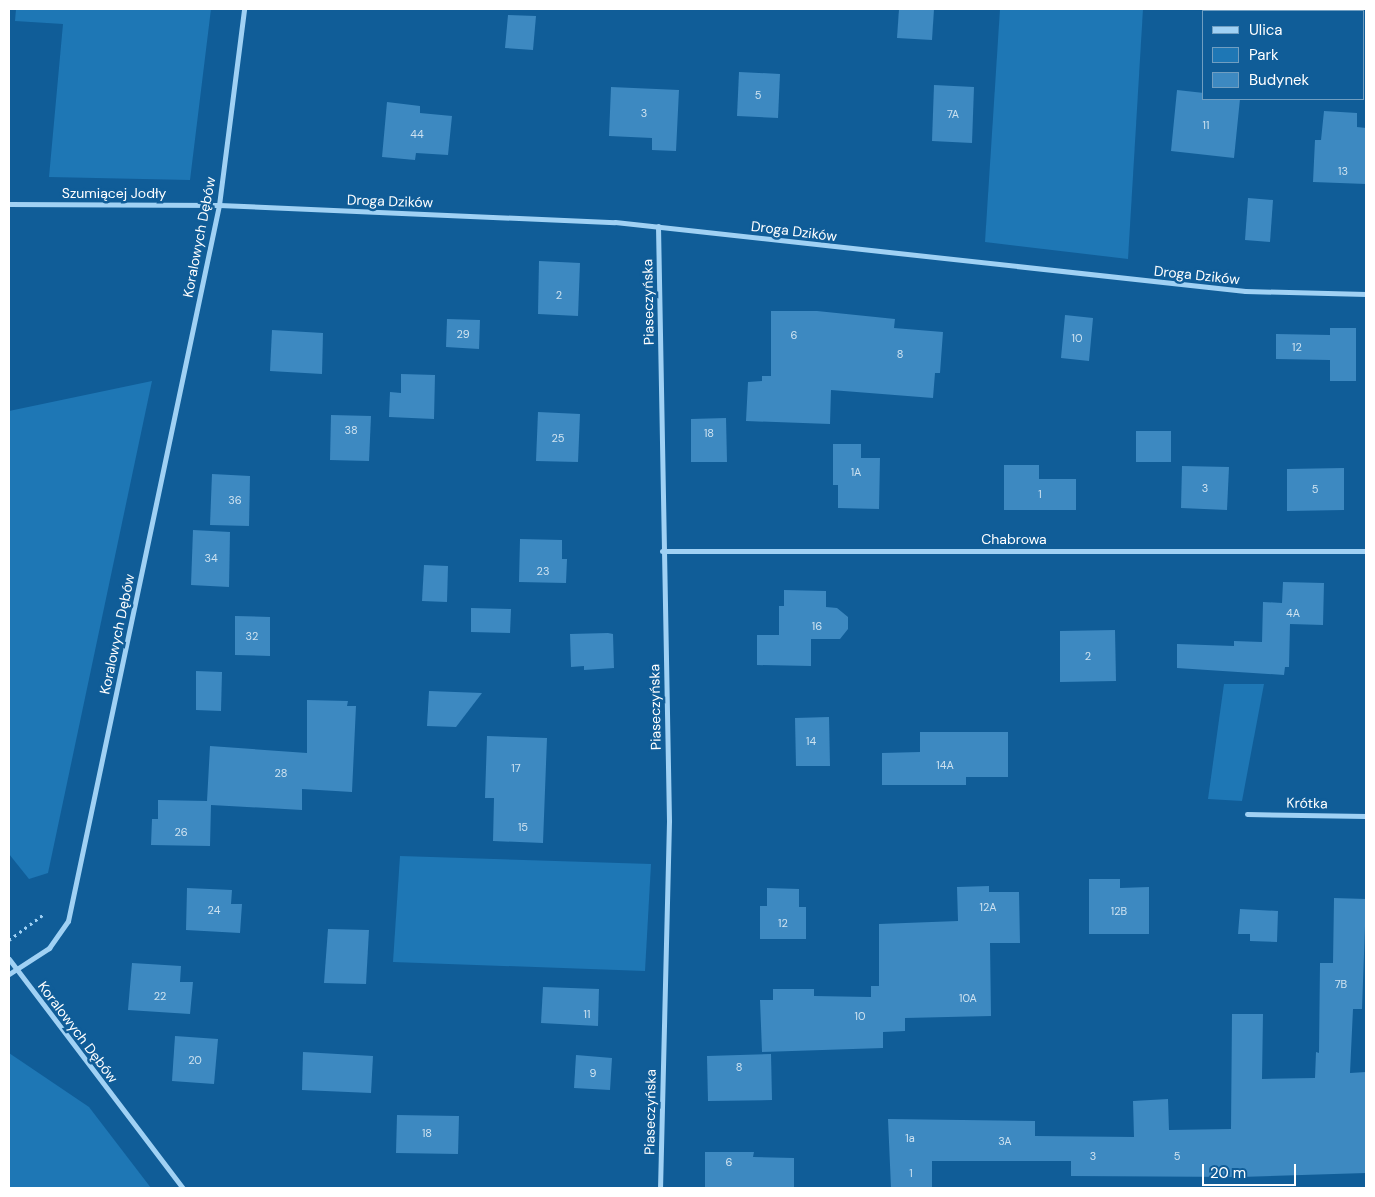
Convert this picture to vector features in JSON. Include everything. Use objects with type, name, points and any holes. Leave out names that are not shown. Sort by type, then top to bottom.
[{"type":"street","name":"Koralowych Dębów","points":[[183,1188],[17,970],[49,948],[68,921],[219,206],[244,9]]},
{"type":"street","name":"Szumiącej Jodły","points":[[9,204],[219,206]]},
{"type":"street","name":"Droga Dzików","points":[[219,206],[658,226],[1216,288],[1366,294]]},
{"type":"street","name":"Piaseczyńska","points":[[658,226],[662,551],[669,821],[660,1188]]},
{"type":"street","name":"Chabrowa","points":[[662,551],[1366,551]]},
{"type":"street","name":"Krótka","points":[[1247,814],[1366,816]]},
{"type":"street","points":[[9,959],[17,970],[9,974]]},
{"type":"path","points":[[9,940],[44,914]]},
{"type":"green space","points":[[16,9],[211,9],[190,180],[49,177],[63,24],[15,21]]},
{"type":"green space","points":[[1000,9],[1143,9],[1128,259],[985,242]]},
{"type":"green space","points":[[152,381],[48,873],[29,879],[9,854],[9,411]]},
{"type":"green space","points":[[1224,684],[1264,684],[1242,801],[1208,799]]},
{"type":"green space","points":[[400,856],[651,864],[645,971],[393,962]]},
{"type":"green space","points":[[9,1053],[89,1107],[151,1188],[9,1188]]},
{"type":"building","points":[[899,9],[934,9],[932,40],[897,38]]},
{"type":"building","points":[[508,15],[536,16],[533,50],[505,48]]},
{"type":"building","points":[[739,72],[780,74],[778,118],[737,116]]},
{"type":"building","points":[[934,85],[974,87],[972,143],[932,141]]},
{"type":"building","points":[[611,87],[679,90],[676,151],[652,150],[652,138],[609,136]]},
{"type":"building","points":[[1177,90],[1202,93],[1202,100],[1240,100],[1234,158],[1171,151]]},
{"type":"building","points":[[387,102],[420,106],[420,113],[452,116],[448,155],[416,153],[415,160],[382,157]]},
{"type":"building","points":[[1324,111],[1357,113],[1357,127],[1366,128],[1366,184],[1313,182],[1315,140],[1321,140]]},
{"type":"building","points":[[1248,198],[1273,200],[1270,242],[1245,240]]},
{"type":"building","points":[[539,261],[580,263],[578,316],[538,314]]},
{"type":"building","points":[[771,311],[817,311],[895,319],[894,328],[943,332],[940,373],[935,373],[933,398],[831,390],[830,424],[746,421],[748,382],[762,381],[762,376],[771,376]]},
{"type":"building","points":[[1065,315],[1093,318],[1089,361],[1061,358]]},
{"type":"building","points":[[447,319],[480,320],[479,349],[446,347]]},
{"type":"building","points":[[1330,328],[1356,328],[1356,381],[1330,381],[1330,360],[1276,359],[1276,334],[1330,335]]},
{"type":"building","points":[[272,330],[323,333],[322,374],[270,371]]},
{"type":"building","points":[[401,374],[435,375],[434,419],[389,417],[390,392],[401,393]]},
{"type":"building","points":[[538,412],[580,414],[578,462],[536,461]]},
{"type":"building","points":[[331,415],[371,416],[369,461],[330,460]]},
{"type":"building","points":[[726,418],[727,462],[691,462],[691,419]]},
{"type":"building","points":[[1136,431],[1171,431],[1171,462],[1136,462]]},
{"type":"building","points":[[833,444],[861,444],[861,458],[880,458],[879,509],[838,508],[838,485],[833,485]]},
{"type":"building","points":[[1004,465],[1039,465],[1039,479],[1076,479],[1076,510],[1004,510]]},
{"type":"building","points":[[1182,466],[1229,467],[1227,510],[1181,508]]},
{"type":"building","points":[[1344,468],[1344,510],[1287,511],[1287,469]]},
{"type":"building","points":[[212,474],[250,476],[249,526],[210,525]]},
{"type":"building","points":[[193,530],[230,532],[229,587],[191,585]]},
{"type":"building","points":[[520,539],[562,540],[562,559],[567,559],[566,583],[519,582]]},
{"type":"building","points":[[424,565],[448,566],[447,602],[422,601]]},
{"type":"building","points":[[1283,582],[1324,583],[1323,625],[1290,624],[1289,667],[1285,667],[1284,675],[1177,668],[1177,644],[1234,646],[1234,641],[1262,642],[1263,602],[1282,603]]},
{"type":"building","points":[[784,590],[826,591],[826,607],[837,608],[848,617],[848,629],[840,639],[811,639],[811,666],[757,665],[757,635],[779,635],[779,606],[784,606]]},
{"type":"building","points":[[471,608],[511,609],[510,633],[471,632]]},
{"type":"building","points":[[235,616],[270,617],[270,656],[235,655]]},
{"type":"building","points":[[1115,630],[1116,681],[1060,682],[1060,631]]},
{"type":"building","points":[[570,634],[613,634],[614,668],[584,670],[584,666],[571,667]]},
{"type":"building","points":[[196,671],[222,672],[221,711],[196,710]]},
{"type":"building","points":[[429,691],[482,693],[456,727],[427,726]]},
{"type":"building","points":[[307,700],[348,701],[347,706],[356,706],[352,792],[302,789],[302,810],[211,805],[210,846],[151,845],[152,819],[158,819],[158,800],[207,801],[210,746],[307,753]]},
{"type":"building","points":[[829,717],[830,766],[796,766],[795,718]]},
{"type":"building","points":[[920,732],[1008,732],[1008,777],[966,777],[966,785],[882,785],[882,753],[920,752]]},
{"type":"building","points":[[487,736],[547,738],[543,843],[493,841],[494,798],[485,798]]},
{"type":"building","points":[[1089,879],[1120,879],[1120,888],[1149,887],[1149,934],[1089,934]]},
{"type":"building","points":[[989,886],[989,892],[1019,892],[1020,943],[990,943],[991,1016],[905,1018],[905,1031],[883,1032],[883,1048],[762,1052],[760,1000],[773,1000],[773,989],[814,989],[814,996],[871,997],[871,986],[879,986],[879,924],[958,921],[957,887]]},
{"type":"building","points":[[187,888],[232,890],[231,904],[242,904],[240,933],[186,930]]},
{"type":"building","points":[[767,888],[799,889],[799,907],[806,907],[806,939],[760,939],[760,906],[767,906]]},
{"type":"building","points":[[1334,898],[1366,899],[1362,1009],[1353,1009],[1350,1073],[1366,1072],[1366,1173],[1240,1177],[1071,1176],[1071,1161],[932,1161],[932,1188],[891,1188],[888,1119],[1035,1121],[1035,1136],[1134,1137],[1133,1101],[1168,1099],[1169,1130],[1231,1129],[1232,1014],[1263,1014],[1262,1079],[1315,1078],[1316,1052],[1319,1053],[1320,963],[1333,963]]},
{"type":"building","points":[[1240,909],[1278,911],[1277,942],[1250,941],[1250,934],[1238,934]]},
{"type":"building","points":[[328,929],[369,930],[366,984],[324,983]]},
{"type":"building","points":[[132,963],[181,966],[180,982],[193,982],[190,1014],[128,1010]]},
{"type":"building","points":[[543,987],[599,989],[598,1026],[541,1023]]},
{"type":"building","points":[[175,1036],[218,1039],[214,1084],[172,1081]]},
{"type":"building","points":[[303,1052],[373,1056],[371,1093],[302,1090]]},
{"type":"building","points":[[771,1054],[772,1100],[708,1101],[707,1056]]},
{"type":"building","points":[[576,1055],[612,1058],[610,1090],[574,1088]]},
{"type":"building","points":[[397,1115],[459,1116],[458,1154],[396,1153]]},
{"type":"building","points":[[705,1152],[754,1152],[753,1157],[794,1158],[794,1188],[705,1188]]}]
